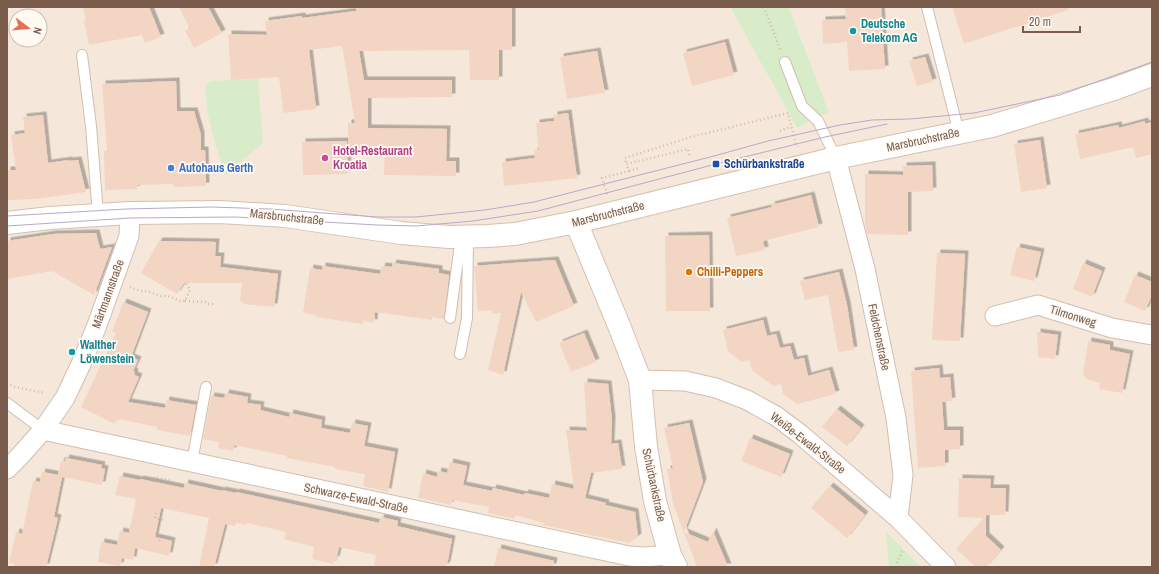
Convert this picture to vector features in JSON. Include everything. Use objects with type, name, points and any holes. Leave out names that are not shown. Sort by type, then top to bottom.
[{"type":"street","name":"Marsbruchstraße","points":[[7,223],[50,218],[130,213],[220,212],[252,213],[318,220],[401,233],[449,237],[514,234],[576,222],[836,158],[992,126],[1152,76]]},
{"type":"street","name":"Feldchenstraße","points":[[836,158],[865,269],[896,418],[903,475],[898,518]]},
{"type":"street","name":"Märtmannstraße","points":[[7,468],[19,458],[43,430],[65,398],[81,364],[113,282],[129,236],[130,213]]},
{"type":"street","name":"Marsbruchstraße","points":[[7,215],[50,218]]},
{"type":"street","name":"Schürbankstraße","points":[[576,222],[640,380],[646,447],[655,501],[673,561]]},
{"type":"street","name":"Tilmonweg","points":[[995,316],[1038,305],[1112,328],[1152,335]]},
{"type":"street","name":"Weiße-Ewald-Straße","points":[[640,380],[685,380],[716,388],[747,400],[776,416],[800,434],[898,518],[946,567]]},
{"type":"street","name":"Schwarze-Ewald-Straße","points":[[43,430],[629,556],[673,561]]},
{"type":"lane","points":[[927,7],[959,133]]},
{"type":"lane","points":[[82,55],[91,126],[98,215]]},
{"type":"lane","points":[[785,62],[802,106],[818,121],[836,158]]},
{"type":"lane","points":[[450,318],[465,237]]},
{"type":"lane","points":[[460,354],[467,318],[465,237]]},
{"type":"lane","points":[[192,462],[206,387]]},
{"type":"lane","points":[[7,403],[43,430]]},
{"type":"path","points":[[764,7],[785,62]]},
{"type":"path","points":[[629,171],[625,158],[691,137],[788,113],[790,126],[798,151]]},
{"type":"path","points":[[780,131],[790,126]]},
{"type":"path","points":[[626,164],[688,149],[689,155]]},
{"type":"path","points":[[608,198],[602,178],[639,168]]},
{"type":"path","points":[[113,282],[140,291],[147,291],[161,296],[168,296],[180,301],[216,304]]},
{"type":"path","points":[[185,301],[190,290],[186,283]]},
{"type":"path","points":[[7,383],[16,387],[65,398]]},
{"type":"path","points":[[153,482],[154,477],[172,480]]},
{"type":"path","points":[[156,513],[155,518],[164,520]]},
{"type":"path","points":[[156,533],[160,542]]},
{"type":"shaded area","points":[[7,7],[730,7],[797,128],[829,112],[789,7],[1152,7],[1152,567],[7,567]]},
{"type":"green space","points":[[730,7],[789,7],[829,112],[797,128]]},
{"type":"green space","points":[[258,79],[263,143],[225,175],[209,120],[205,87],[211,81]]},
{"type":"green space","points":[[886,532],[921,567],[889,567]]},
{"type":"building","points":[[83,7],[149,7],[161,37],[145,43],[142,35],[89,45]]},
{"type":"building","points":[[179,7],[208,7],[222,33],[194,48],[185,31],[190,29]]},
{"type":"building","points":[[356,7],[512,7],[512,50],[499,50],[499,80],[470,80],[469,50],[359,51],[364,80],[452,80],[452,97],[368,98],[368,128],[447,129],[446,161],[456,161],[456,176],[384,175],[385,146],[368,146],[367,152],[360,153],[358,146],[348,146],[348,123],[355,123],[342,46],[309,50],[316,109],[283,113],[279,77],[231,80],[228,34],[267,35],[265,21],[356,11]]},
{"type":"building","name":"Deutsche Telekom AG","points":[[845,7],[881,7],[885,69],[849,71],[847,42],[823,44],[822,20],[846,19]]},
{"type":"building","points":[[952,7],[1068,7],[1068,10],[964,44]]},
{"type":"building","points":[[725,42],[734,75],[692,86],[683,53]]},
{"type":"building","points":[[597,51],[605,93],[567,99],[560,57]]},
{"type":"building","points":[[925,57],[933,82],[917,86],[909,61]]},
{"type":"building","points":[[176,81],[177,111],[194,111],[201,135],[201,150],[205,150],[206,186],[173,187],[173,184],[137,185],[137,189],[105,190],[104,151],[107,151],[102,84]]},
{"type":"building","points":[[568,113],[577,178],[504,186],[502,162],[535,158],[534,151],[539,150],[536,123],[554,121],[554,115]]},
{"type":"building","points":[[43,115],[48,163],[78,160],[86,192],[35,199],[7,200],[7,170],[16,170],[11,135],[25,133],[23,117]]},
{"type":"building","points":[[1145,121],[1145,124],[1152,122],[1152,154],[1136,158],[1133,147],[1080,159],[1075,134],[1118,125],[1119,128]]},
{"type":"building","points":[[1040,140],[1047,188],[1021,192],[1014,144]]},
{"type":"building","name":"Hotel-Restaurant Kroatia","points":[[347,141],[348,174],[303,175],[302,142]]},
{"type":"building","points":[[932,165],[933,191],[908,192],[908,235],[867,234],[865,224],[865,174],[903,175],[903,166]]},
{"type":"building","points":[[811,195],[819,227],[763,241],[765,250],[736,256],[727,218],[772,207],[771,205]]},
{"type":"building","points":[[96,233],[100,249],[112,247],[94,295],[52,271],[7,279],[7,241],[53,234]]},
{"type":"building","points":[[709,235],[710,311],[666,311],[665,236]]},
{"type":"building","points":[[159,241],[216,242],[215,256],[221,256],[220,267],[278,274],[274,307],[243,304],[244,302],[240,301],[242,283],[184,283],[177,294],[141,273]]},
{"type":"building","points":[[1017,247],[1041,252],[1034,281],[1010,275]]},
{"type":"building","points":[[937,253],[965,254],[960,341],[932,340]]},
{"type":"building","points":[[555,260],[574,306],[536,322],[521,292],[503,375],[488,370],[501,313],[492,314],[492,310],[478,311],[474,266]]},
{"type":"building","points":[[393,263],[439,269],[439,273],[449,275],[444,319],[432,317],[432,320],[375,312],[374,323],[363,321],[363,324],[315,317],[316,315],[303,313],[310,268],[322,270],[322,266],[380,274],[382,266],[392,267]]},
{"type":"building","points":[[1083,263],[1102,271],[1092,297],[1073,289]]},
{"type":"building","points":[[839,272],[847,305],[854,350],[838,352],[828,295],[805,300],[800,281]]},
{"type":"building","points":[[1135,275],[1152,282],[1152,295],[1145,311],[1124,302]]},
{"type":"building","points":[[123,302],[148,312],[131,357],[138,360],[133,371],[135,372],[134,375],[139,377],[128,402],[165,408],[166,400],[196,405],[190,436],[157,430],[157,427],[119,419],[118,421],[115,421],[115,424],[81,407],[116,333],[112,332]]},
{"type":"building","points":[[763,320],[767,336],[776,334],[780,348],[790,346],[794,360],[804,358],[808,376],[829,370],[836,394],[797,404],[783,394],[781,384],[773,386],[752,370],[749,360],[741,362],[728,351],[723,330]]},
{"type":"building","points":[[1037,332],[1058,335],[1055,359],[1038,357]]},
{"type":"building","points":[[584,333],[596,362],[571,372],[559,343]]},
{"type":"building","points":[[1088,341],[1110,345],[1110,350],[1130,354],[1122,393],[1099,389],[1100,383],[1086,379],[1083,374]]},
{"type":"building","points":[[939,368],[940,378],[950,377],[952,401],[942,402],[944,430],[960,430],[960,449],[945,450],[945,466],[918,468],[911,371]]},
{"type":"building","points":[[584,382],[608,384],[612,420],[611,444],[618,443],[622,469],[591,473],[585,498],[606,503],[605,505],[635,512],[638,537],[629,543],[543,525],[544,523],[515,515],[514,519],[488,513],[489,507],[452,500],[451,505],[418,498],[423,473],[437,477],[438,471],[447,473],[450,462],[467,466],[463,485],[492,491],[493,488],[524,495],[525,493],[549,498],[552,484],[574,489],[566,430],[587,431]]},
{"type":"building","points":[[226,393],[248,397],[247,403],[261,405],[260,410],[289,417],[290,413],[322,420],[321,428],[350,433],[352,423],[368,426],[364,446],[395,452],[388,492],[363,486],[365,474],[335,469],[335,467],[287,458],[287,456],[234,445],[233,451],[218,448],[219,442],[203,439],[211,396],[224,398]]},
{"type":"building","points":[[837,409],[861,428],[847,446],[822,427]]},
{"type":"building","points":[[689,423],[703,482],[684,532],[708,542],[713,531],[728,567],[697,567],[673,503],[667,469],[673,468],[664,428]]},
{"type":"building","points":[[750,438],[790,454],[781,477],[741,461]]},
{"type":"building","points":[[66,458],[102,465],[101,468],[105,469],[102,485],[62,477],[54,517],[58,518],[46,567],[13,567],[14,564],[9,563],[16,532],[22,534],[33,481],[40,482],[42,472],[58,475],[61,461],[65,461]]},
{"type":"building","points":[[120,476],[184,488],[185,483],[222,491],[236,492],[379,523],[381,517],[398,521],[397,526],[452,539],[447,565],[445,567],[374,567],[376,555],[339,547],[336,560],[334,559],[333,564],[312,559],[314,547],[284,539],[286,532],[247,523],[247,525],[236,523],[235,526],[225,524],[214,567],[199,567],[209,518],[161,508],[155,537],[172,541],[169,556],[135,548],[133,560],[122,558],[120,566],[98,562],[101,542],[117,545],[120,531],[129,533],[136,499],[115,495]]},
{"type":"building","points":[[959,478],[991,479],[990,488],[1006,488],[1005,515],[986,515],[986,536],[1001,550],[986,567],[976,567],[956,549],[984,518],[958,517]]},
{"type":"building","points":[[830,486],[865,515],[847,538],[811,508]]},
{"type":"building","points":[[498,548],[554,561],[553,567],[494,567]]},
{"type":"tram line","points":[[7,216],[126,209],[211,207],[270,209],[377,217],[416,217],[485,210],[534,202],[768,141],[840,125],[872,120],[910,119],[974,113],[1060,95],[1152,62]]},
{"type":"tram line","points":[[7,226],[130,218],[236,217],[416,226],[473,221],[538,211],[716,164],[825,137],[887,124]]},
{"type":"place","name":"Deutsche Telekom AG","points":[[853,31]]},
{"type":"place","name":"Hotel-Restaurant Kroatia","points":[[325,158]]},
{"type":"place","name":"Schürbankstraße","points":[[716,164]]},
{"type":"place","name":"Autohaus Gerth","points":[[171,168]]},
{"type":"place","name":"Chilli-Peppers","points":[[689,272]]},
{"type":"place","name":"Walther Löwenstein","points":[[72,352]]}]
